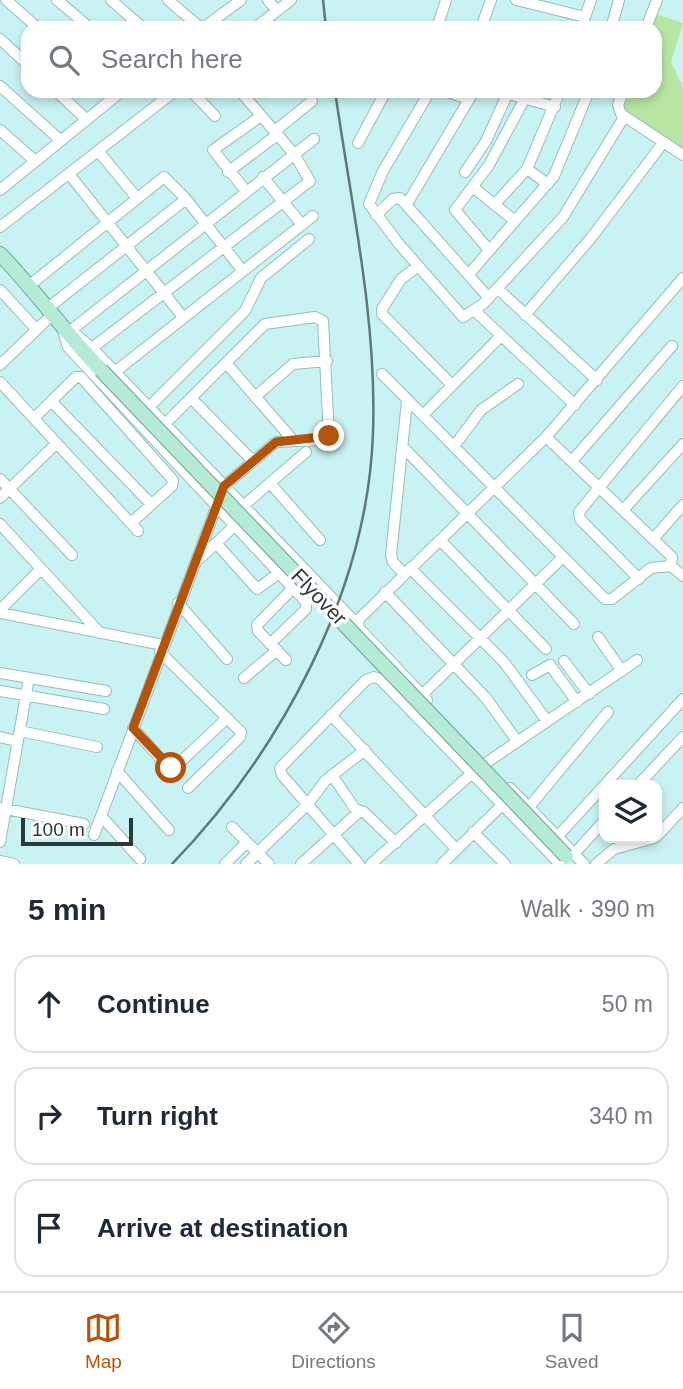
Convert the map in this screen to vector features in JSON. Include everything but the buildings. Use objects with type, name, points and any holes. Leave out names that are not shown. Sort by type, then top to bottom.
[{"type":"main road","name":"Flyover","points":[[0,254],[30,285],[66,331],[108,370],[569,859]]},
{"type":"street","points":[[6,0],[29,21]]},
{"type":"street","points":[[57,0],[82,21]]},
{"type":"street","points":[[111,0],[135,21]]},
{"type":"street","points":[[168,0],[194,21]]},
{"type":"street","points":[[219,0],[229,9]]},
{"type":"street","points":[[212,21],[241,0]]},
{"type":"street","points":[[268,0],[277,10]]},
{"type":"street","points":[[264,21],[291,0]]},
{"type":"street","points":[[439,21],[446,0]]},
{"type":"street","points":[[484,21],[491,0]]},
{"type":"street","points":[[516,0],[580,21]]},
{"type":"street","points":[[583,21],[591,0]]},
{"type":"street","points":[[613,21],[619,0]]},
{"type":"street","points":[[649,21],[657,0]]},
{"type":"street","points":[[0,39],[21,58]]},
{"type":"street","points":[[0,86],[59,139]]},
{"type":"street","points":[[63,98],[86,119]]},
{"type":"street","points":[[0,190],[109,98]]},
{"type":"street","points":[[0,228],[166,98]]},
{"type":"street","points":[[198,98],[215,116]]},
{"type":"street","points":[[92,348],[310,179],[294,154],[246,98]]},
{"type":"street","points":[[358,143],[382,98]]},
{"type":"street","points":[[426,98],[371,196],[370,207],[461,315],[468,317],[498,289],[563,217],[624,117]]},
{"type":"street","points":[[407,204],[469,98]]},
{"type":"street","points":[[465,172],[484,144],[500,98]]},
{"type":"street","points":[[518,98],[555,107]]},
{"type":"street","points":[[495,204],[527,169],[558,98]]},
{"type":"street","points":[[469,274],[548,184],[567,149],[586,98]]},
{"type":"street","points":[[621,98],[618,108],[624,117],[683,155]]},
{"type":"street","points":[[489,250],[456,214],[456,207],[474,188],[495,155],[524,100]]},
{"type":"street","points":[[228,172],[312,101]]},
{"type":"street","points":[[246,191],[228,172],[213,150],[261,116]]},
{"type":"street","points":[[0,130],[34,160]]},
{"type":"street","points":[[66,331],[314,139]]},
{"type":"street","points":[[525,315],[591,238],[663,143]]},
{"type":"street","points":[[99,152],[136,197]]},
{"type":"street","points":[[527,169],[548,184]]},
{"type":"street","points":[[0,172],[10,181]]},
{"type":"street","points":[[69,174],[183,317]]},
{"type":"street","points":[[30,285],[107,220],[164,177],[186,199],[242,270]]},
{"type":"street","points":[[264,177],[302,225]]},
{"type":"street","points":[[474,188],[515,221]]},
{"type":"street","points":[[376,215],[396,197],[407,204],[489,298]]},
{"type":"street","points":[[0,365],[50,311],[127,244],[186,199]]},
{"type":"street","points":[[108,370],[183,317],[313,216]]},
{"type":"street","points":[[149,407],[245,311],[261,278],[309,239]]},
{"type":"street","points":[[418,266],[399,282],[382,314],[452,385]]},
{"type":"street","points":[[356,623],[546,437],[683,278]]},
{"type":"street","points":[[498,289],[597,380]]},
{"type":"street","points":[[0,290],[36,329]]},
{"type":"street","points":[[475,311],[575,405]]},
{"type":"street","points":[[94,835],[161,648],[224,486],[276,442],[323,439],[329,436],[323,321],[315,317],[265,324],[165,424]]},
{"type":"street","points":[[66,331],[92,348],[108,370],[149,407],[356,623],[485,763],[558,836],[569,859]]},
{"type":"street","points":[[66,331],[68,347],[307,606],[244,678]]},
{"type":"street","points":[[423,415],[501,336]]},
{"type":"street","points":[[572,461],[672,346]]},
{"type":"street","points":[[256,397],[293,364],[327,361]]},
{"type":"street","points":[[226,363],[292,439]]},
{"type":"street","points":[[382,374],[607,600],[651,568],[679,570]]},
{"type":"street","points":[[0,382],[135,527],[151,504],[172,486],[173,480],[81,377],[76,377],[34,418]]},
{"type":"street","points":[[455,445],[481,410],[519,384]]},
{"type":"street","points":[[639,579],[578,516],[579,509],[683,386]]},
{"type":"street","points":[[191,398],[253,461]]},
{"type":"street","points":[[51,401],[151,504]]},
{"type":"street","points":[[407,401],[391,555],[481,636],[504,662],[547,721]]},
{"type":"street","points":[[546,437],[654,538],[672,557],[679,570]]},
{"type":"street","points":[[0,498],[57,443]]},
{"type":"street","points":[[624,509],[683,444]]},
{"type":"street","points":[[403,447],[574,624]]},
{"type":"street","points":[[243,506],[306,452]]},
{"type":"street","points":[[0,479],[72,555]]},
{"type":"street","points":[[270,483],[320,540]]},
{"type":"street","points":[[654,538],[683,505]]},
{"type":"street","points":[[0,524],[100,633]]},
{"type":"street","points":[[192,565],[230,530]]},
{"type":"street","points":[[440,540],[546,649]]},
{"type":"street","points":[[216,543],[257,589],[279,573]]},
{"type":"street","points":[[422,695],[563,557]]},
{"type":"street","points":[[0,611],[41,569]]},
{"type":"street","points":[[286,660],[258,631],[258,623],[293,588]]},
{"type":"street","points":[[385,592],[486,698],[517,741]]},
{"type":"street","points":[[178,603],[227,659]]},
{"type":"street","points":[[0,611],[161,648],[239,730],[240,737],[188,788]]},
{"type":"street","points":[[598,637],[622,671]]},
{"type":"street","points":[[485,763],[638,660]]},
{"type":"street","points":[[564,661],[589,694]]},
{"type":"street","points":[[532,675],[550,665],[577,702]]},
{"type":"street","points":[[380,679],[397,668]]},
{"type":"street","points":[[0,673],[106,691]]},
{"type":"street","points":[[359,864],[333,836],[280,768],[366,680],[374,677],[380,679],[502,805],[569,859],[584,864]]},
{"type":"street","points":[[0,842],[3,808],[29,678]]},
{"type":"street","points":[[0,691],[104,709]]},
{"type":"street","points":[[558,836],[683,699]]},
{"type":"street","points":[[529,807],[608,712]]},
{"type":"street","points":[[331,715],[427,815],[451,858],[473,832],[502,805]]},
{"type":"street","points":[[133,728],[168,767],[174,768],[226,719]]},
{"type":"street","points":[[0,737],[18,736],[97,747]]},
{"type":"street","points":[[643,780],[683,737]]},
{"type":"street","points":[[246,864],[308,804],[332,775],[365,750]]},
{"type":"street","points":[[117,771],[169,830]]},
{"type":"street","points":[[371,864],[471,774]]},
{"type":"street","points":[[332,775],[355,809],[396,844]]},
{"type":"street","points":[[3,808],[83,824]]},
{"type":"street","points":[[662,831],[683,808]]},
{"type":"street","points":[[301,864],[360,811]]},
{"type":"street","points":[[101,816],[140,859]]},
{"type":"street","points":[[569,859],[599,826]]},
{"type":"street","points":[[232,827],[269,864]]},
{"type":"street","points":[[473,832],[505,864]]},
{"type":"street","points":[[225,864],[247,842]]},
{"type":"street","points":[[596,864],[614,849],[635,843]]},
{"type":"street","points":[[0,861],[14,864]]},
{"type":"green space","points":[[655,14],[683,23],[671,62],[683,87],[683,150],[624,113],[621,105],[624,98],[662,98],[662,21],[652,21]]},
{"type":"railway","points":[[323,0],[325,21]]},
{"type":"railway","points":[[172,864],[248,772],[282,720],[311,666],[336,609],[355,551],[367,492],[373,432],[373,389],[362,261],[336,98]]},
{"type":"route","points":[[171,768],[133,728],[224,486],[271,444],[288,439],[323,439],[329,436]]}]
